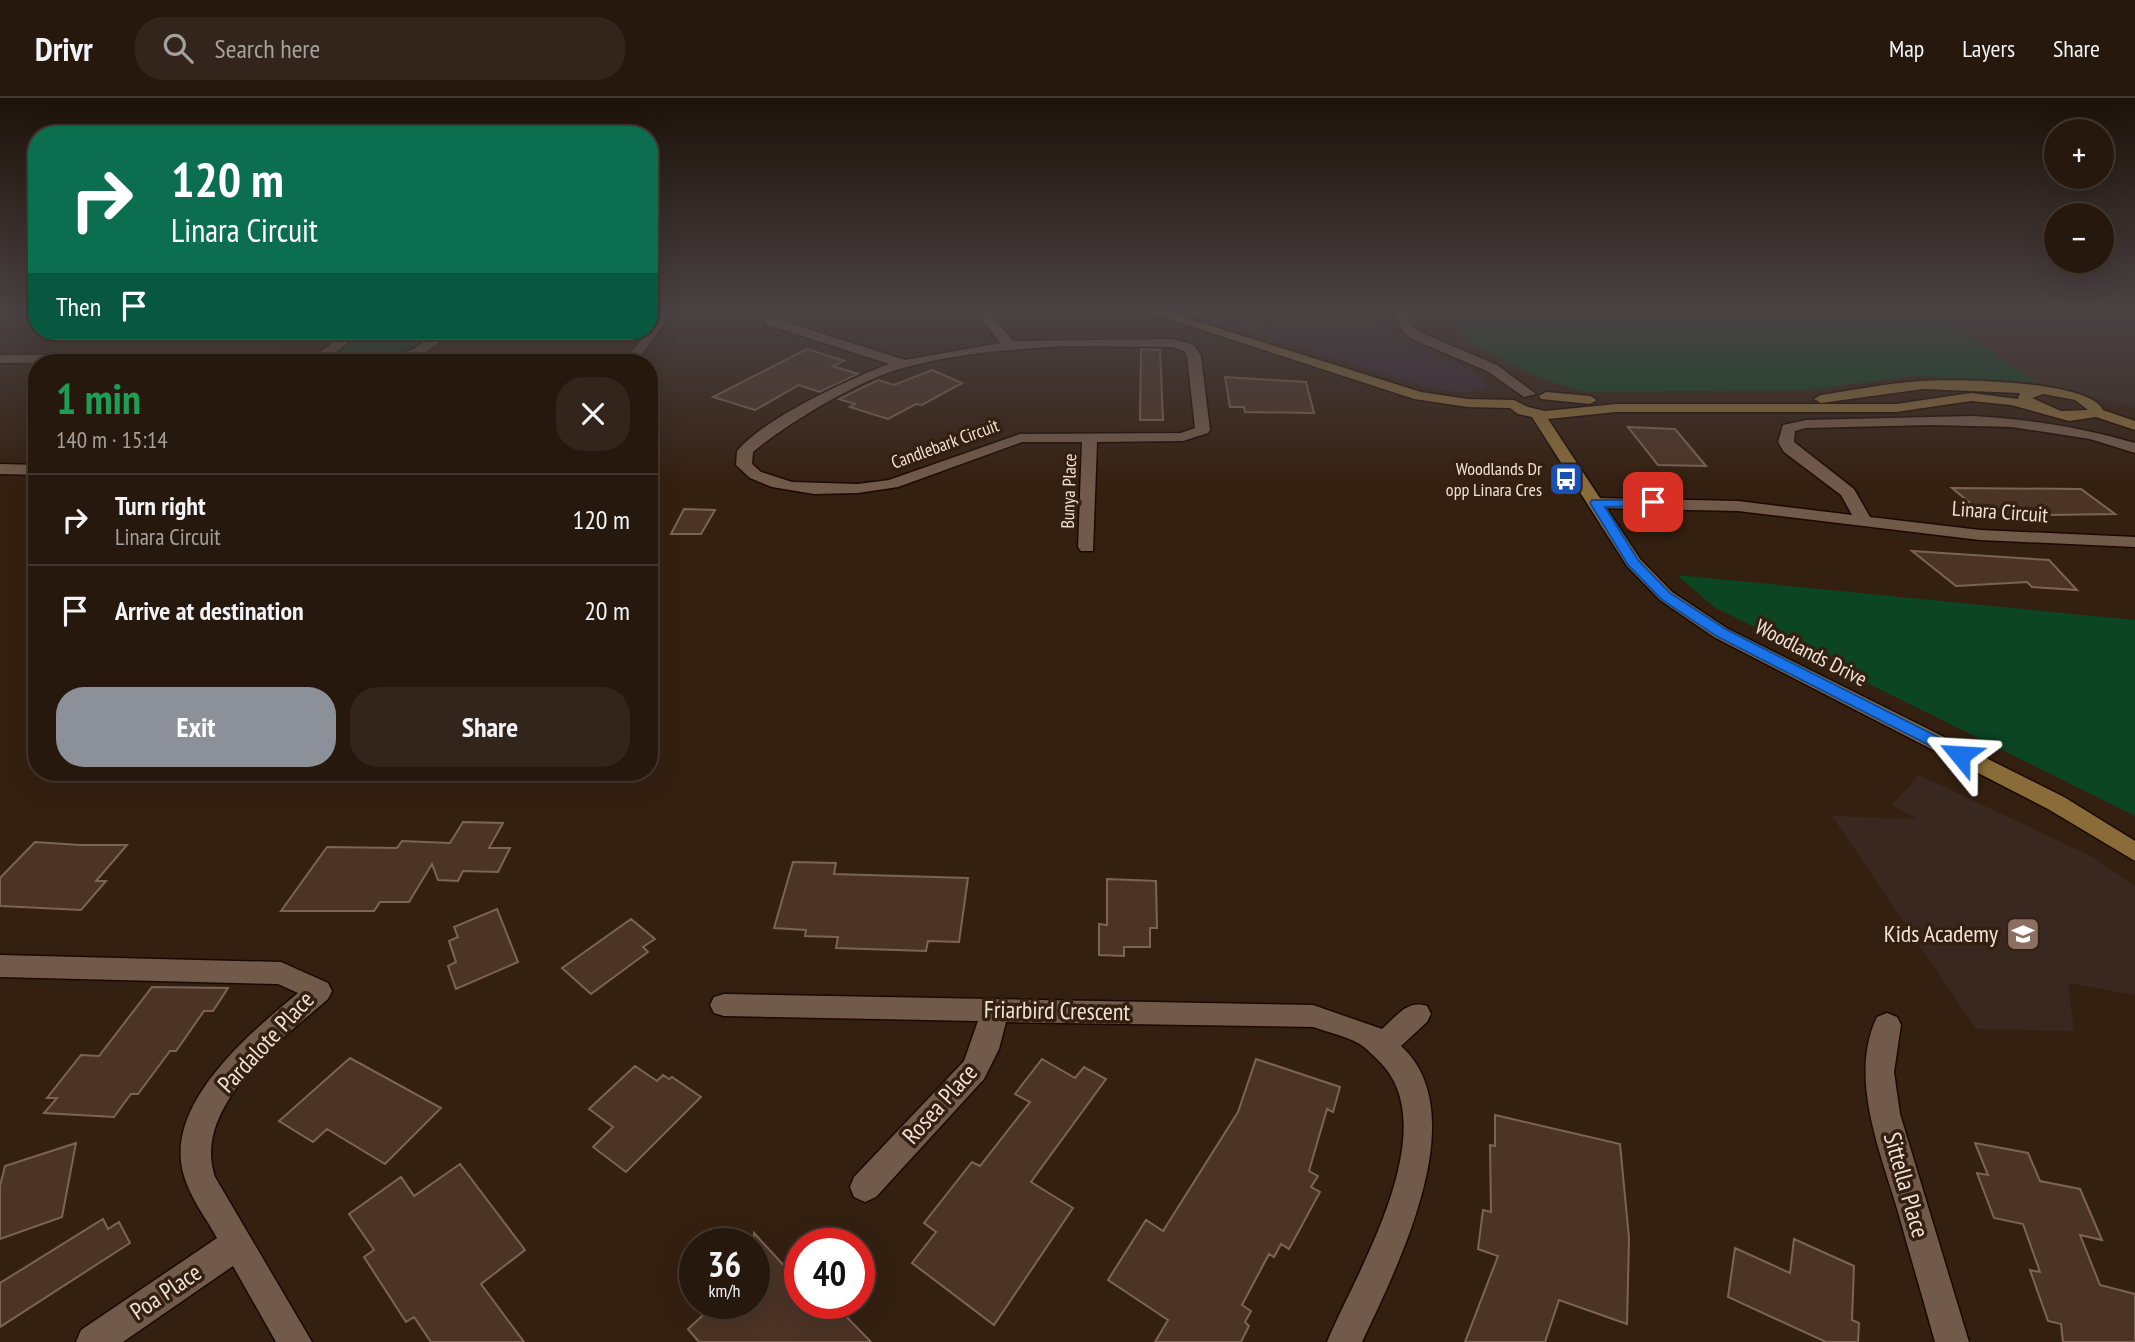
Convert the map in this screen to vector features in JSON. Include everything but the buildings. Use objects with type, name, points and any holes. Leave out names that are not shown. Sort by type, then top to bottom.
[{"type":"main road","points":[[1337,370],[1419,396],[1468,403],[1514,404],[1538,415],[1616,408],[1885,408],[1972,397],[2001,399],[2079,416],[2096,412],[2135,425]]},
{"type":"main road","points":[[1514,404],[1517,396],[1529,394],[1613,401],[1768,401],[1819,399],[1923,385],[2043,390],[2079,397],[2095,407],[2096,412]]},
{"type":"main road","points":[[2042,409],[2023,395],[2043,390]]},
{"type":"main road","points":[[1546,396],[1560,402],[1564,409],[1561,412]]},
{"type":"main road","name":"Woodlands Drive","points":[[1538,415],[1647,579],[1693,616],[2056,803],[2135,852]]},
{"type":"street","name":"Candlebark Circuit","points":[[889,370],[842,390],[760,437],[746,451],[744,465],[755,477],[782,486],[871,488],[892,484],[1020,438],[1171,438],[1200,433],[1204,424],[1195,370]]},
{"type":"street","points":[[1495,370],[1529,394]]},
{"type":"street","points":[[1863,520],[1848,492],[1789,449],[1786,442],[1788,428],[1806,424],[2005,419],[2075,429],[2135,448]]},
{"type":"street","name":"Bunya Place","points":[[1087,547],[1090,436]]},
{"type":"street","points":[[0,470],[28,470]]},
{"type":"street","name":"Linara Circuit","points":[[1597,503],[1708,504],[1980,535],[2135,542]]},
{"type":"street","name":"Pardalote Place","points":[[0,966],[281,973],[319,991],[267,1036],[233,1072],[200,1126],[196,1140],[198,1174],[295,1342]]},
{"type":"street","name":"Friarbird Crescent","points":[[724,1005],[1313,1016],[1340,1021],[1362,1030],[1399,1059],[1415,1093],[1419,1119],[1417,1159],[1397,1228],[1344,1342]]},
{"type":"street","name":"Rosea Place","points":[[865,1187],[974,1070],[985,1049],[995,1010]]},
{"type":"street","points":[[1384,1045],[1417,1013]]},
{"type":"street","name":"Sittella Place","points":[[1887,1025],[1880,1072],[1885,1114],[1952,1342]]},
{"type":"street","name":"Poa Place","points":[[93,1342],[238,1243]]},
{"type":"shaded area","points":[[1371,370],[1471,370],[1487,388],[1461,393],[1422,386]]},
{"type":"shaded area","points":[[2018,370],[2135,370],[2135,408],[2036,382]]},
{"type":"shaded area","name":"Kids Academy","points":[[1919,775],[2093,857],[2135,886],[2135,995],[2068,983],[2074,1031],[1976,1029],[1832,816],[1917,819],[1892,805]]},
{"type":"green space","points":[[1524,370],[2018,370],[2036,382],[1918,376],[1803,390],[1587,392],[1544,380]]},
{"type":"green space","points":[[1677,575],[2135,620],[2135,816],[1714,607]]},
{"type":"place","name":"Woodlands Dr opp Linara Cres","points":[[1566,479]]},
{"type":"place","name":"Kids Academy","points":[[2023,934]]},
{"type":"route","points":[[1653,502],[1597,503],[1633,562],[1665,596],[1721,633],[1960,755]]}]
